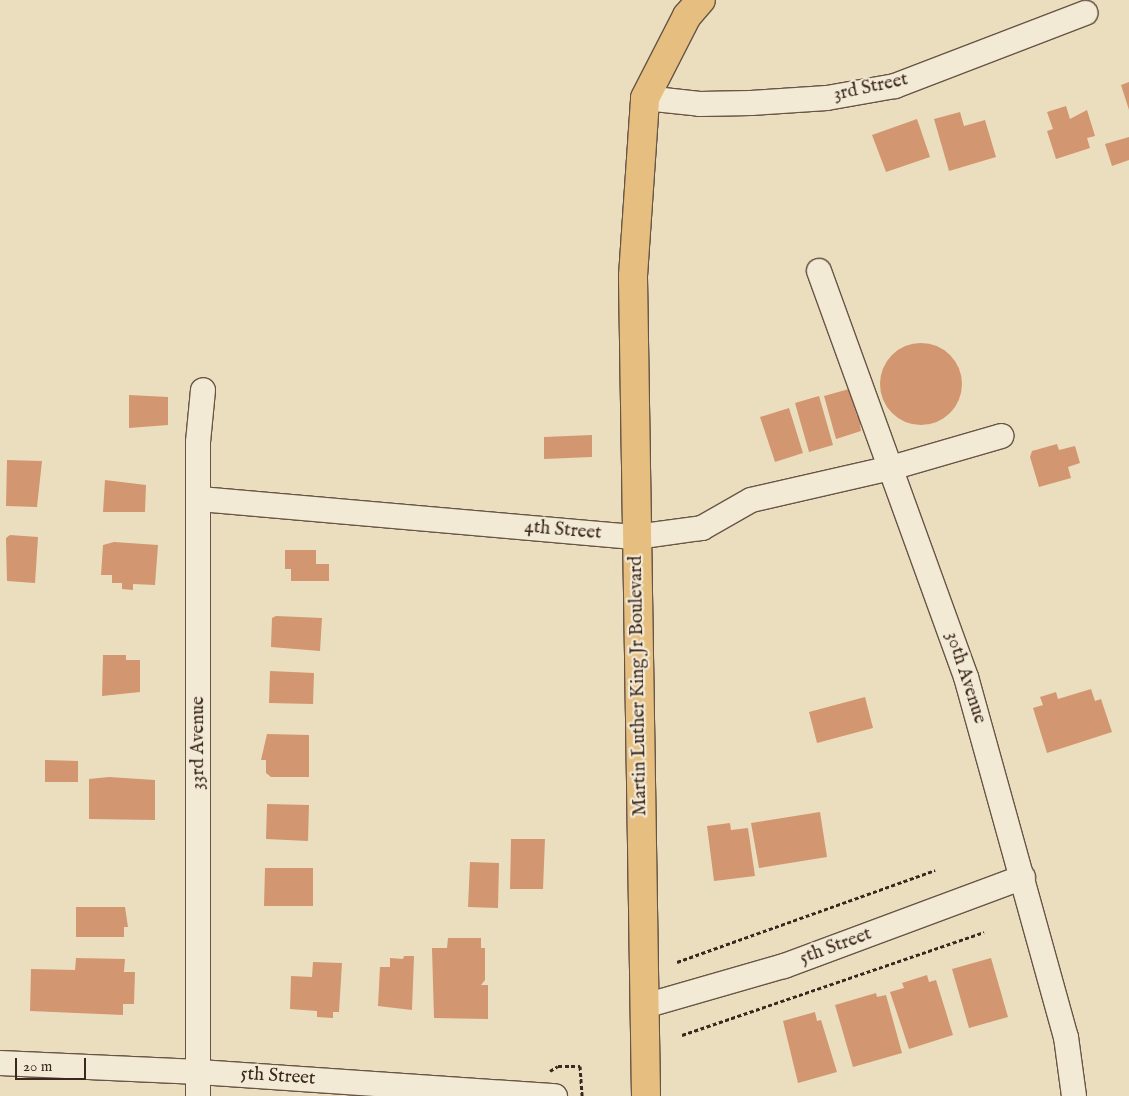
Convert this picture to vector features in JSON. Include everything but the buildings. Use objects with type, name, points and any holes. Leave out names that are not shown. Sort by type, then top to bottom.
[{"type":"main road","points":[[645,98],[687,16],[700,0]]},
{"type":"main road","name":"Martin Luther King Jr Boulevard","points":[[645,98],[634,276],[636,537],[646,1096]]},
{"type":"street","name":"3rd Street","points":[[645,98],[700,104],[751,103],[827,98],[895,86],[1085,13]]},
{"type":"street","name":"30th Avenue","points":[[819,271],[892,468],[966,677],[1066,1037],[1074,1096]]},
{"type":"street","name":"33rd Avenue","points":[[198,1096],[200,499],[198,442],[203,390]]},
{"type":"street","name":"4th Street","points":[[200,499],[636,537],[702,528],[751,500],[892,468],[1001,436]]},
{"type":"street","name":"5th Street","points":[[645,1006],[784,966],[1023,877]]},
{"type":"street","name":"5th Street","points":[[0,1063],[198,1072],[555,1096]]},
{"type":"path","points":[[677,962],[935,870]]},
{"type":"path","points":[[682,1035],[984,932]]},
{"type":"path","points":[[580,1066],[582,1096]]}]
